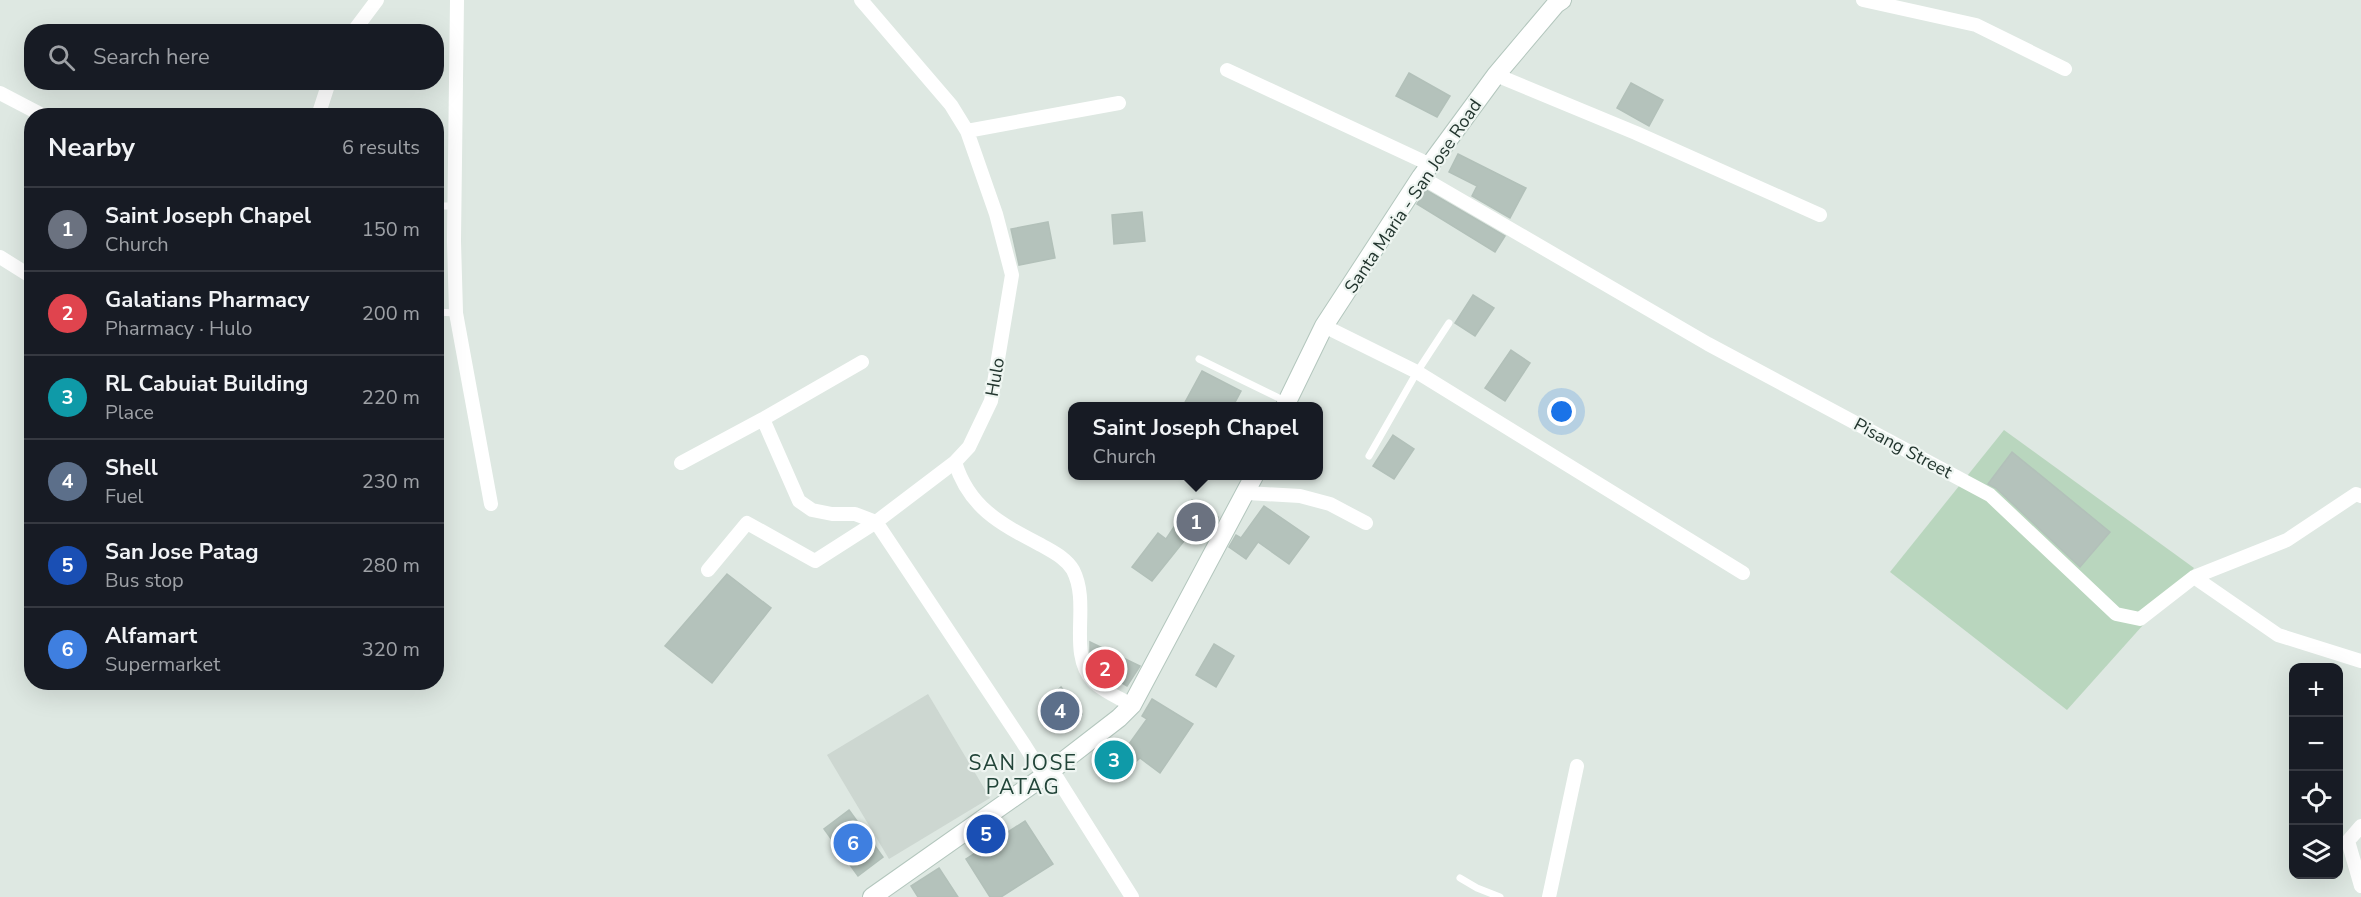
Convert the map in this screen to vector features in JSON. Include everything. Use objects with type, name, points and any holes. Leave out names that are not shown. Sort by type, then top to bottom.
[{"type":"main road","name":"Santa Maria - San Jose Road","points":[[1287,402],[1324,326],[1426,171],[1496,75],[1556,4],[1562,0]]},
{"type":"main road","points":[[872,897],[1048,773],[1119,718],[1132,705],[1252,480]]},
{"type":"street","points":[[359,24],[377,0]]},
{"type":"street","points":[[456,0],[454,206],[456,313],[491,504]]},
{"type":"street","name":"Hulo","points":[[708,570],[747,524],[815,561],[876,522],[955,462],[969,447],[991,401],[1012,275],[996,214],[966,131],[951,105],[861,0]]},
{"type":"street","points":[[1863,0],[1976,25],[2065,69]]},
{"type":"street","name":"Pisang Street","points":[[1227,70],[1426,171],[1708,344],[1990,495],[2116,614],[2140,619],[2194,577],[2287,540],[2356,494],[2361,496]]},
{"type":"street","points":[[1496,75],[1636,133],[1820,215]]},
{"type":"street","points":[[321,108],[326,90]]},
{"type":"street","points":[[0,93],[29,108]]},
{"type":"street","points":[[966,131],[1119,103]]},
{"type":"street","points":[[0,257],[24,272]]},
{"type":"street","points":[[1324,326],[1417,372],[1743,573]]},
{"type":"street","points":[[681,463],[764,419],[862,362]]},
{"type":"street","points":[[764,419],[799,501],[812,510],[832,514],[855,514],[876,522],[1025,746],[1048,773],[1132,897]]},
{"type":"street","points":[[955,462],[960,479],[979,507],[1003,525],[1064,558],[1073,570],[1082,598],[1081,657],[1086,670],[1094,682],[1132,705]]},
{"type":"street","points":[[1247,493],[1300,496],[1330,504],[1366,523]]},
{"type":"street","points":[[2194,577],[2278,635],[2361,661]]},
{"type":"street","points":[[1549,897],[1577,766]]},
{"type":"street","points":[[2361,826],[2348,841],[2361,886]]},
{"type":"lane","points":[[444,206],[454,206]]},
{"type":"lane","points":[[444,312],[456,313]]},
{"type":"lane","points":[[1369,456],[1417,372],[1449,323]]},
{"type":"lane","points":[[1200,359],[1282,402]]},
{"type":"lane","points":[[1460,878],[1500,897]]},
{"type":"shaded area","points":[[928,694],[990,798],[889,859],[827,755]]},
{"type":"green space","points":[[2004,430],[2194,568],[2067,710],[1890,572]]},
{"type":"building","points":[[1409,73],[1450,96],[1437,117],[1396,96]]},
{"type":"building","points":[[1631,83],[1663,100],[1649,126],[1617,108]]},
{"type":"building","points":[[1458,154],[1526,188],[1510,218],[1472,196],[1477,186],[1449,172]]},
{"type":"building","points":[[1426,190],[1505,236],[1495,252],[1417,204]]},
{"type":"building","points":[[1142,212],[1145,241],[1114,244],[1112,215]]},
{"type":"building","points":[[1048,222],[1055,258],[1019,265],[1011,229]]},
{"type":"building","points":[[1473,295],[1494,308],[1475,336],[1455,323]]},
{"type":"building","points":[[1511,350],[1530,363],[1505,401],[1485,388]]},
{"type":"building","points":[[1202,371],[1241,391],[1235,402],[1185,402]]},
{"type":"building","points":[[1393,435],[1414,449],[1394,479],[1373,466]]},
{"type":"building","points":[[2012,452],[2110,532],[2080,567],[1996,488],[1988,484]]},
{"type":"building","points":[[1192,500],[1218,517],[1217,522],[1210,535],[1207,533],[1200,544],[1188,536],[1152,581],[1132,567],[1158,533],[1166,539]]},
{"type":"building","points":[[1264,506],[1309,537],[1289,564],[1258,542],[1246,559],[1229,547],[1236,535],[1241,538]]},
{"type":"building","points":[[727,574],[771,608],[712,683],[665,646]]},
{"type":"building","points":[[1090,642],[1140,666],[1127,686],[1095,667],[1090,654]]},
{"type":"building","points":[[1214,644],[1234,656],[1216,687],[1196,675]]},
{"type":"building","points":[[1061,687],[1082,714],[1068,725],[1047,699]]},
{"type":"building","points":[[1152,699],[1193,724],[1160,773],[1140,758],[1114,781],[1093,757],[1114,739],[1124,751],[1147,719],[1142,716]]},
{"type":"building","points":[[849,810],[883,857],[858,876],[824,829]]},
{"type":"building","points":[[1025,821],[1053,864],[1001,897],[990,897],[966,859]]},
{"type":"building","points":[[939,868],[958,897],[918,897],[911,886]]},
{"type":"place","name":"Saint Joseph Chapel","points":[[1196,522]]},
{"type":"place","name":"Galatians Pharmacy","points":[[1105,669]]},
{"type":"place","name":"Shell","points":[[1060,711]]},
{"type":"place","name":"RL Cabuiat Building","points":[[1114,760]]},
{"type":"place","name":"San Jose Patag","points":[[986,834]]},
{"type":"place","name":"Alfamart","points":[[853,843]]},
{"type":"district","name":"SAN JOSE PATAG","points":[[1023,775]]}]
